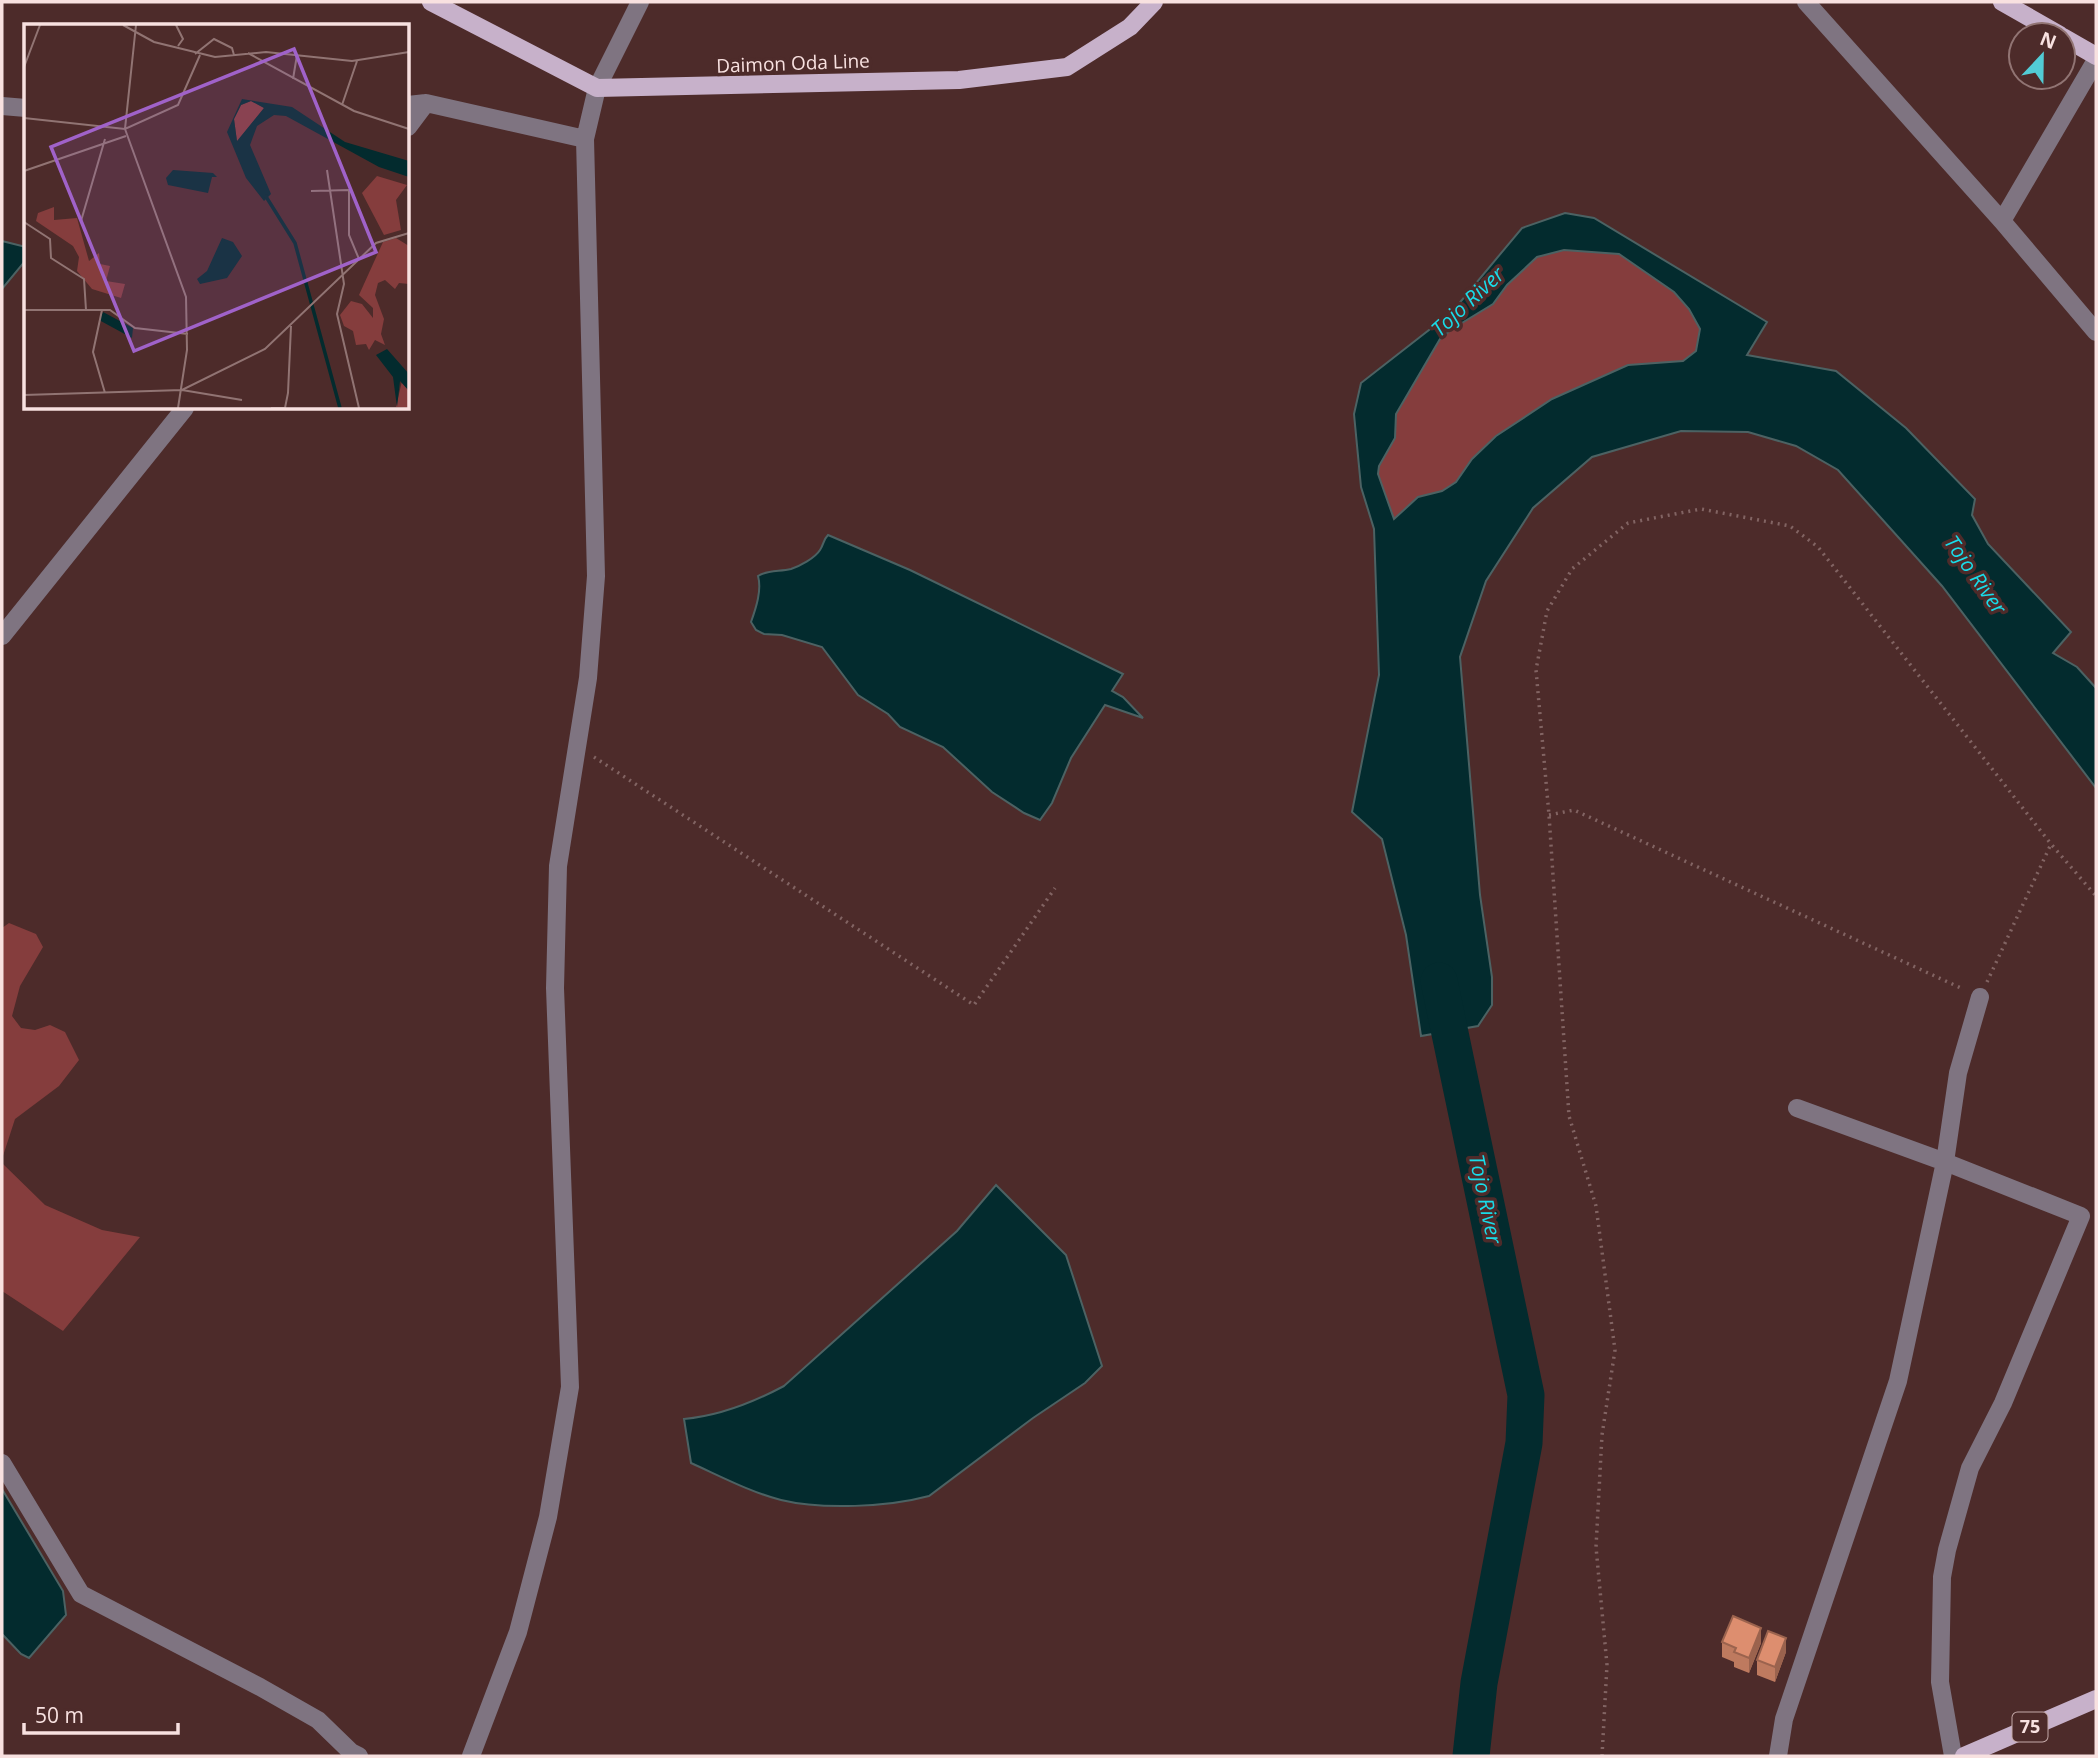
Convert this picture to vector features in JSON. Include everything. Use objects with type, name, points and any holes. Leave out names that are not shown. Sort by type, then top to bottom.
[{"type":"main road","name":"Daimon Oda Line","points":[[431,2],[597,88],[959,80],[1068,67],[1130,27],[1154,2]]},
{"type":"main road","points":[[2002,2],[2036,21]]},
{"type":"main road","points":[[2077,46],[2096,58]]},
{"type":"main road","name":"75","points":[[1964,1756],[2096,1699]]},
{"type":"street","points":[[471,1756],[518,1632],[548,1517],[570,1387],[555,988],[558,866],[588,678],[596,576],[585,139],[597,88],[640,2]]},
{"type":"street","points":[[1806,2],[2002,221],[2096,332]]},
{"type":"street","points":[[2002,221],[2096,58]]},
{"type":"street","points":[[410,122],[417,104],[585,139]]},
{"type":"street","points":[[2,106],[24,108]]},
{"type":"street","points":[[2,636],[183,410]]},
{"type":"street","points":[[1778,1756],[1784,1719],[1898,1381],[1945,1162],[1958,1073],[1980,997]]},
{"type":"street","points":[[1797,1108],[1945,1162],[2081,1216],[2003,1403],[1970,1468],[1947,1550],[1942,1577],[1940,1682],[1953,1756]]},
{"type":"street","points":[[2,1463],[81,1594],[318,1720],[351,1752],[359,1756]]},
{"type":"path","points":[[1602,1756],[1607,1665],[1596,1547],[1602,1435],[1615,1350],[1596,1206],[1569,1116],[1549,815],[1536,670],[1547,611],[1572,569],[1628,523],[1701,509],[1790,526],[1818,547],[2051,844],[2096,896]]},
{"type":"path","points":[[576,745],[974,1005],[1055,888]]},
{"type":"path","points":[[1549,815],[1574,810],[1980,997],[2051,844]]},
{"type":"shaded area","points":[[1564,250],[1619,254],[1674,292],[1701,329],[1696,351],[1683,361],[1628,365],[1472,459],[1456,482],[1442,491],[1418,497],[1394,519],[1378,474],[1379,466],[1395,438],[1396,414],[1440,339],[1493,304],[1507,285],[1537,257]]},
{"type":"shaded area","points":[[9,923],[36,934],[43,947],[20,986],[12,1016],[21,1028],[35,1030],[50,1025],[65,1032],[79,1060],[59,1086],[15,1119],[2,1159],[2,928]]},
{"type":"shaded area","points":[[2,1163],[45,1205],[102,1230],[140,1237],[63,1331],[2,1291]]},
{"type":"water","points":[[1565,213],[1594,218],[1767,322],[1747,355],[1836,371],[1906,428],[1975,499],[1972,515],[1988,544],[2071,632],[2053,653],[2077,667],[2096,688],[2096,788],[1942,586],[1838,470],[1796,446],[1748,432],[1681,431],[1592,457],[1533,508],[1486,581],[1460,657],[1480,895],[1492,977],[1492,1005],[1478,1026],[1421,1036],[1406,935],[1382,839],[1352,812],[1379,675],[1374,529],[1361,487],[1354,414],[1361,383],[1452,312],[1522,228]],"holes":[[[1564,250],[1619,254],[1674,292],[1689,309],[1700,329],[1696,351],[1683,361],[1628,365],[1552,399],[1496,436],[1472,459],[1456,482],[1442,491],[1418,497],[1394,519],[1378,474],[1379,466],[1395,438],[1396,414],[1440,339],[1493,304],[1507,285],[1537,257]]]},
{"type":"water","points":[[2,241],[24,246],[24,262],[2,289]]},
{"type":"water","points":[[828,535],[910,570],[1123,674],[1112,691],[1123,697],[1143,718],[1105,705],[1071,758],[1052,803],[1040,820],[1024,813],[992,792],[943,747],[900,727],[888,714],[858,695],[822,647],[756,630],[751,622],[759,593],[758,576],[791,569],[807,561],[818,553]]},
{"type":"water","points":[[996,1185],[1066,1255],[1102,1366],[1085,1383],[1033,1418],[929,1496],[913,1500],[855,1506],[797,1503],[758,1493],[691,1463],[684,1419],[736,1407],[784,1386],[957,1231]]},
{"type":"water","points":[[2,1489],[63,1591],[66,1615],[29,1658],[21,1654],[2,1634]]},
{"type":"building","points":[[1733,1616],[1761,1628],[1749,1658],[1734,1652],[1736,1648],[1722,1642]]},
{"type":"building","points":[[1768,1631],[1786,1638],[1775,1667],[1757,1660]]},
{"type":"waterway","name":"Tojo River","points":[[1439,981],[1526,1395],[1524,1443],[1479,1683],[1471,1756]]}]
